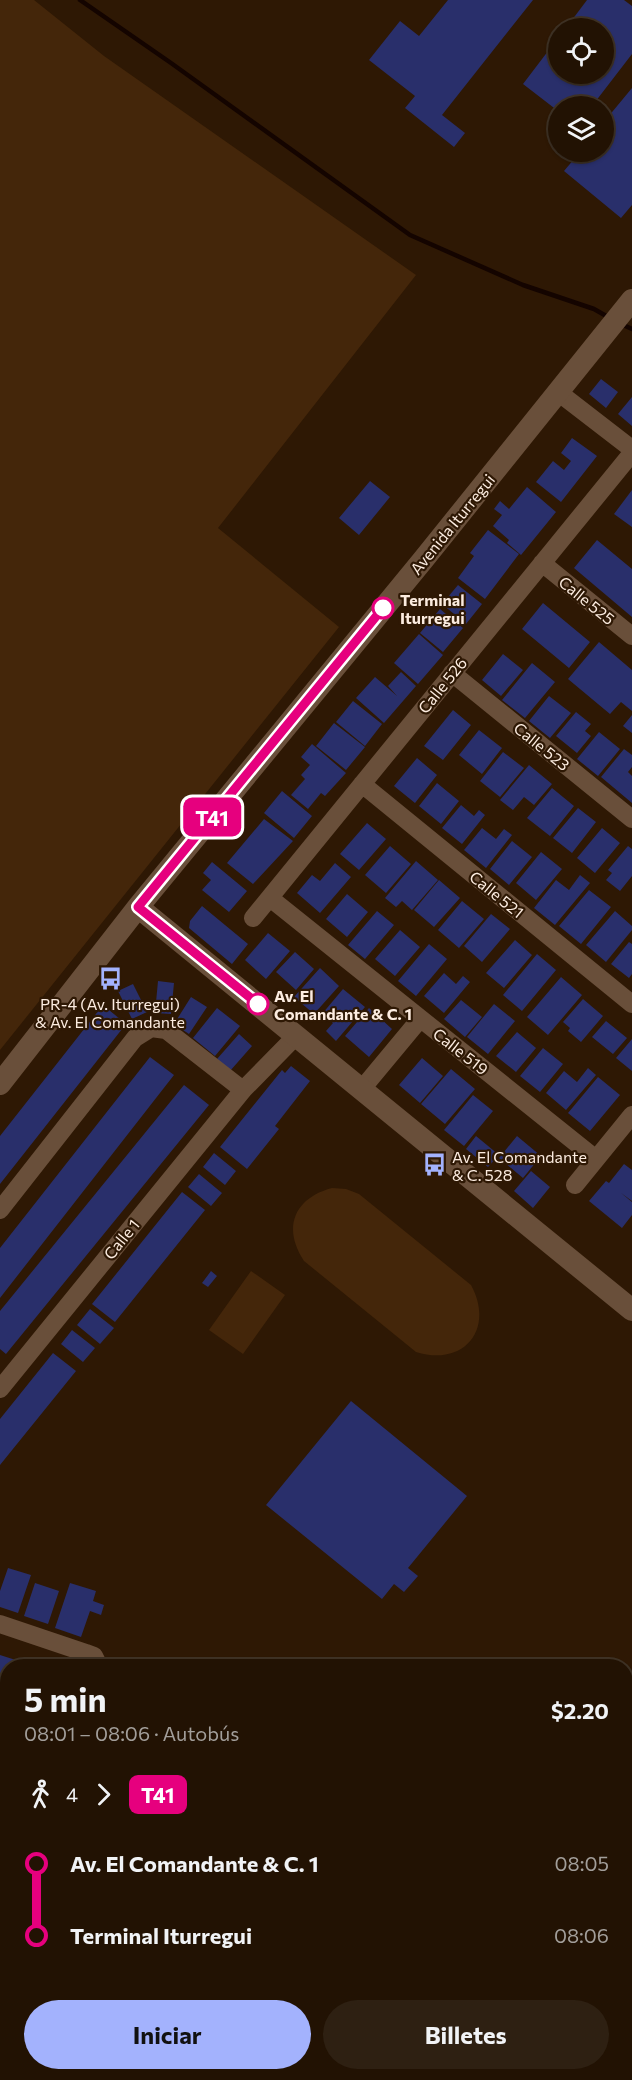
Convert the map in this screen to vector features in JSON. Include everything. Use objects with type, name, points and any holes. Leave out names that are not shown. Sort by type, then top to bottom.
[{"type":"street","name":"Avenida Iturregui","points":[[0,1084],[138,907],[632,300]]},
{"type":"street","points":[[558,392],[632,451]]},
{"type":"street","name":"Calle 526","points":[[253,918],[632,451]]},
{"type":"street","name":"Calle 525","points":[[542,563],[632,636]]},
{"type":"street","name":"Calle 523","points":[[452,673],[632,819]]},
{"type":"street","name":"Calle 521","points":[[362,784],[632,1004]]},
{"type":"street","name":"Calle 519","points":[[270,898],[596,1159]]},
{"type":"street","points":[[138,907],[632,1310]]},
{"type":"street","points":[[361,1090],[420,1019]]},
{"type":"street","points":[[0,1210],[135,1038],[151,1028],[166,1030],[243,1090]]},
{"type":"street","name":"Calle 1","points":[[0,1389],[243,1090],[296,1036]]},
{"type":"street","points":[[575,1185],[632,1115]]},
{"type":"street","points":[[0,1624],[87,1653],[96,1659]]},
{"type":"shaded area","points":[[0,0],[34,0],[104,56],[416,275],[218,528],[339,627],[0,1050]]},
{"type":"shaded area","points":[[332,1188],[346,1189],[359,1194],[471,1285],[477,1301],[479,1316],[477,1329],[470,1341],[461,1349],[448,1354],[433,1355],[416,1352],[304,1261],[297,1249],[294,1237],[295,1216],[308,1199]]},
{"type":"shaded area","points":[[251,1271],[285,1295],[243,1354],[209,1330]]},
{"type":"building","points":[[448,0],[533,0],[442,115],[465,133],[454,147],[405,108],[415,96],[369,60],[400,21],[419,36]]},
{"type":"building","points":[[587,0],[624,0],[632,6],[632,54],[614,77],[614,18],[574,18]]},
{"type":"building","points":[[548,51],[548,84],[609,84],[600,96],[548,96],[548,103],[523,84]]},
{"type":"building","points":[[632,88],[632,205],[621,218],[564,171],[572,162],[614,162],[614,110]]},
{"type":"building","points":[[601,379],[618,392],[606,408],[589,394]]},
{"type":"building","points":[[632,397],[632,426],[618,414]]},
{"type":"building","points":[[572,438],[597,456],[561,502],[536,482],[553,461],[564,470],[571,461],[561,453]]},
{"type":"building","points":[[370,481],[390,497],[359,535],[339,518]]},
{"type":"building","points":[[527,487],[556,512],[521,555],[493,526],[502,515],[494,509],[500,501],[509,509]]},
{"type":"building","points":[[632,490],[632,527],[614,514]]},
{"type":"building","points":[[488,530],[519,554],[485,599],[458,578],[474,556],[470,553]]},
{"type":"building","points":[[597,540],[632,569],[632,617],[574,568]]},
{"type":"building","points":[[458,585],[482,604],[466,624],[442,604]]},
{"type":"building","points":[[543,603],[590,642],[569,668],[522,629]]},
{"type":"building","points":[[440,609],[463,628],[443,652],[420,633]]},
{"type":"building","points":[[419,634],[443,655],[418,684],[394,663]]},
{"type":"building","points":[[599,642],[632,670],[632,711],[621,702],[610,714],[568,679]]},
{"type":"building","points":[[503,654],[523,670],[501,696],[482,680]]},
{"type":"building","points":[[532,663],[555,682],[525,718],[502,700]]},
{"type":"building","points":[[401,672],[416,686],[384,723],[356,698],[375,677],[397,696],[388,686]]},
{"type":"building","points":[[549,696],[571,713],[550,738],[529,721]]},
{"type":"building","points":[[353,701],[382,724],[365,746],[336,722]]},
{"type":"building","points":[[453,710],[471,725],[443,760],[424,746]]},
{"type":"building","points":[[576,712],[591,724],[585,731],[591,736],[577,753],[556,736]]},
{"type":"building","points":[[632,715],[632,733],[623,726]]},
{"type":"building","points":[[334,723],[365,747],[346,770],[316,746]]},
{"type":"building","points":[[479,730],[502,748],[482,774],[459,755]]},
{"type":"building","points":[[599,732],[620,749],[598,776],[577,759]]},
{"type":"building","points":[[312,744],[346,773],[325,796],[321,793],[308,809],[291,795],[305,779],[301,775],[310,765],[301,757]]},
{"type":"building","points":[[624,749],[632,755],[632,767],[628,772],[632,776],[632,803],[601,777]]},
{"type":"building","points":[[503,752],[524,768],[500,797],[480,781]]},
{"type":"building","points":[[417,758],[437,775],[415,803],[394,786]]},
{"type":"building","points":[[529,765],[552,784],[534,805],[524,797],[513,810],[500,800]]},
{"type":"building","points":[[437,783],[459,801],[441,824],[419,806]]},
{"type":"building","points":[[552,788],[574,806],[550,836],[527,818]]},
{"type":"building","points":[[282,791],[312,816],[294,838],[264,813]]},
{"type":"building","points":[[461,805],[474,816],[479,810],[485,815],[462,844],[442,828]]},
{"type":"building","points":[[578,808],[596,822],[572,853],[553,838]]},
{"type":"building","points":[[264,819],[293,841],[253,884],[227,863]]},
{"type":"building","points":[[367,823],[386,839],[359,870],[340,854]]},
{"type":"building","points":[[482,828],[496,839],[504,829],[512,835],[486,868],[464,850]]},
{"type":"building","points":[[602,828],[620,843],[595,873],[577,858]]},
{"type":"building","points":[[512,841],[532,857],[509,885],[490,869]]},
{"type":"building","points":[[390,846],[411,864],[386,893],[365,875]]},
{"type":"building","points":[[628,846],[632,849],[632,876],[620,891],[606,880],[612,873],[608,870]]},
{"type":"building","points":[[541,852],[562,869],[536,900],[516,883]]},
{"type":"building","points":[[416,861],[438,880],[412,910],[402,901],[396,907],[385,898]]},
{"type":"building","points":[[212,862],[247,891],[229,912],[202,890],[211,880],[203,873]]},
{"type":"building","points":[[335,863],[351,877],[320,913],[297,893],[312,875],[320,881]]},
{"type":"building","points":[[580,875],[590,883],[555,925],[534,908],[556,880],[569,890]]},
{"type":"building","points":[[439,880],[460,898],[434,927],[414,910]]},
{"type":"building","points":[[589,890],[611,907],[581,944],[559,926]]},
{"type":"building","points":[[347,894],[368,912],[347,937],[326,919]]},
{"type":"building","points":[[462,901],[484,919],[459,948],[438,930]]},
{"type":"building","points":[[202,906],[248,944],[232,964],[189,928],[190,921]]},
{"type":"building","points":[[377,911],[394,925],[365,959],[348,945]]},
{"type":"building","points":[[615,911],[632,926],[632,930],[606,962],[586,945]]},
{"type":"building","points":[[491,914],[510,929],[482,962],[464,946]]},
{"type":"building","points":[[400,930],[420,947],[395,976],[375,959]]},
{"type":"building","points":[[268,933],[290,951],[266,979],[245,960]]},
{"type":"building","points":[[515,940],[532,955],[504,988],[486,973]]},
{"type":"building","points":[[629,942],[632,944],[632,974],[629,978],[611,964]]},
{"type":"building","points":[[429,944],[447,959],[416,996],[398,981]]},
{"type":"building","points":[[295,952],[314,969],[296,990],[276,972]]},
{"type":"building","points":[[537,954],[556,970],[522,1011],[503,995]]},
{"type":"building","points":[[320,968],[339,986],[314,1014],[294,997]]},
{"type":"building","points":[[444,973],[456,984],[463,976],[470,982],[444,1013],[424,996]]},
{"type":"building","points":[[561,977],[582,995],[548,1035],[527,1017]]},
{"type":"building","points":[[158,981],[174,983],[171,1014],[155,1013]]},
{"type":"building","points":[[133,984],[147,1012],[132,1019],[118,991]]},
{"type":"building","points":[[343,989],[365,1007],[336,1041],[326,1031],[333,1023],[322,1014]]},
{"type":"building","points":[[191,997],[207,1007],[189,1034],[174,1024]]},
{"type":"building","points":[[583,999],[603,1016],[581,1042],[568,1031],[570,1028],[563,1022]]},
{"type":"building","points":[[461,1000],[482,1017],[465,1037],[444,1019]]},
{"type":"building","points":[[494,1004],[515,1021],[488,1054],[467,1037]]},
{"type":"building","points":[[103,1005],[126,1024],[0,1184],[0,1136]]},
{"type":"building","points":[[217,1008],[240,1026],[215,1056],[193,1038]]},
{"type":"building","points":[[369,1008],[392,1029],[369,1057],[345,1036]]},
{"type":"building","points":[[606,1021],[627,1038],[613,1054],[592,1037]]},
{"type":"building","points":[[517,1032],[536,1048],[516,1072],[496,1056]]},
{"type":"building","points":[[239,1034],[252,1046],[230,1071],[217,1059]]},
{"type":"building","points":[[632,1039],[632,1071],[616,1058]]},
{"type":"building","points":[[543,1048],[563,1064],[540,1092],[520,1076]]},
{"type":"building","points":[[150,1057],[174,1075],[0,1298],[0,1248]]},
{"type":"building","points":[[422,1058],[443,1076],[420,1103],[399,1085]]},
{"type":"building","points":[[291,1066],[310,1081],[275,1126],[279,1129],[247,1169],[220,1147],[282,1070],[285,1073]]},
{"type":"building","points":[[588,1068],[596,1075],[566,1110],[546,1093],[564,1071],[577,1082]]},
{"type":"building","points":[[451,1069],[475,1089],[445,1124],[421,1104]]},
{"type":"building","points":[[598,1077],[620,1095],[590,1131],[568,1113]]},
{"type":"building","points":[[184,1085],[209,1105],[6,1354],[0,1349],[0,1311]]},
{"type":"building","points":[[473,1095],[493,1111],[464,1146],[444,1130]]},
{"type":"building","points":[[476,1136],[499,1155],[488,1167],[466,1149]]},
{"type":"building","points":[[517,1136],[541,1156],[523,1178],[499,1158]]},
{"type":"building","points":[[214,1153],[236,1171],[225,1185],[203,1167]]},
{"type":"building","points":[[624,1164],[632,1170],[632,1201],[621,1193],[632,1202],[632,1215],[622,1228],[589,1201],[606,1181],[609,1183]]},
{"type":"building","points":[[531,1171],[550,1187],[533,1208],[514,1191]]},
{"type":"building","points":[[199,1174],[222,1193],[211,1206],[188,1187]]},
{"type":"building","points":[[182,1192],[205,1210],[115,1322],[92,1304]]},
{"type":"building","points":[[211,1271],[217,1276],[208,1287],[202,1283]]},
{"type":"building","points":[[90,1309],[114,1328],[100,1344],[77,1325]]},
{"type":"building","points":[[72,1330],[95,1348],[83,1362],[61,1344]]},
{"type":"building","points":[[53,1353],[76,1371],[0,1465],[0,1419]]},
{"type":"building","points":[[351,1401],[467,1496],[408,1568],[418,1576],[404,1592],[394,1584],[382,1599],[266,1505]]},
{"type":"building","points":[[8,1568],[31,1575],[18,1613],[0,1607],[0,1591]]},
{"type":"building","points":[[35,1583],[59,1591],[48,1624],[24,1616]]},
{"type":"building","points":[[70,1583],[96,1591],[93,1601],[104,1605],[101,1615],[90,1611],[81,1637],[55,1628]]},
{"type":"building","points":[[0,1655],[12,1659],[0,1659]]},
{"type":"waterway","points":[[80,0],[410,235],[523,285],[594,309],[608,317]]},
{"type":"waterway","points":[[621,324],[632,329]]},
{"type":"bus line","name":"T41","points":[[258,1004],[138,907],[383,608]]},
{"type":"place","name":"Terminal Iturregui","points":[[383,608]]},
{"type":"place","name":"PR-4 (Av. Iturregui) & Av. El Comandante","points":[[110,978]]},
{"type":"place","name":"Av. El Comandante & C. 1","points":[[258,1004]]},
{"type":"place","name":"Av. El Comandante & C. 528","points":[[434,1165]]}]
